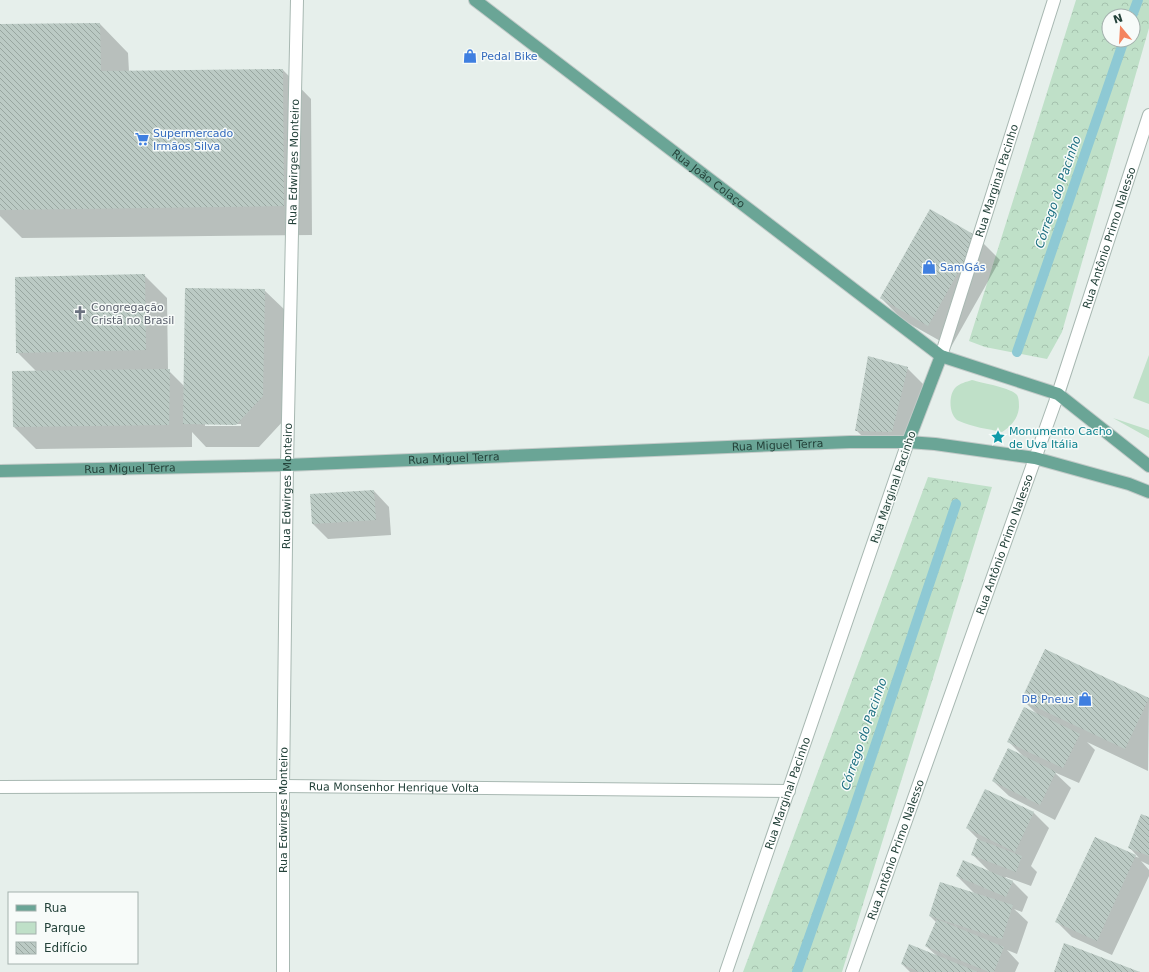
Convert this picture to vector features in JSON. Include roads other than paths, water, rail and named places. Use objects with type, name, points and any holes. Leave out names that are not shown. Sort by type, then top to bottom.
[{"type":"main road","name":"Rua João Colaço","points":[[475,0],[941,356],[1058,394]]},
{"type":"main road","name":"Rua Marginal Pacinho","points":[[908,442],[941,356]]},
{"type":"main road","points":[[1058,394],[1149,466]]},
{"type":"main road","name":"Rua Miguel Terra","points":[[0,471],[287,465],[842,443],[908,442],[936,444],[1035,458],[1130,484],[1149,492]]},
{"type":"street","name":"Rua Edwirges Monteiro","points":[[283,972],[282,786],[297,0]]},
{"type":"street","name":"Rua Marginal Pacinho","points":[[941,356],[1054,0]]},
{"type":"street","name":"Rua Antônio Primo Nalesso","points":[[852,972],[1058,394],[1149,115]]},
{"type":"street","name":"Rua Marginal Pacinho","points":[[726,972],[908,442]]},
{"type":"street","name":"Rua Monsenhor Henrique Volta","points":[[0,786],[282,786],[789,791]]},
{"type":"waterway","name":"Córrego do Pacinho","points":[[1135,8],[1138,0]]},
{"type":"waterway","name":"Córrego do Pacinho","points":[[1017,352],[1121,48]]},
{"type":"waterway","name":"Córrego do Pacinho","points":[[797,972],[851,818],[956,504]]},
{"type":"place","name":"Pedal Bike","points":[[470,56]]},
{"type":"place","name":"Supermercado Irmãos Silva","points":[[142,139]]},
{"type":"place","name":"SamGás","points":[[929,267]]},
{"type":"place","name":"Congregação Cristã no Brasil","points":[[80,313]]},
{"type":"place","name":"Monumento Cacho de Uva Itália","points":[[998,437]]},
{"type":"place","name":"DB Pneus","points":[[1085,699]]}]
